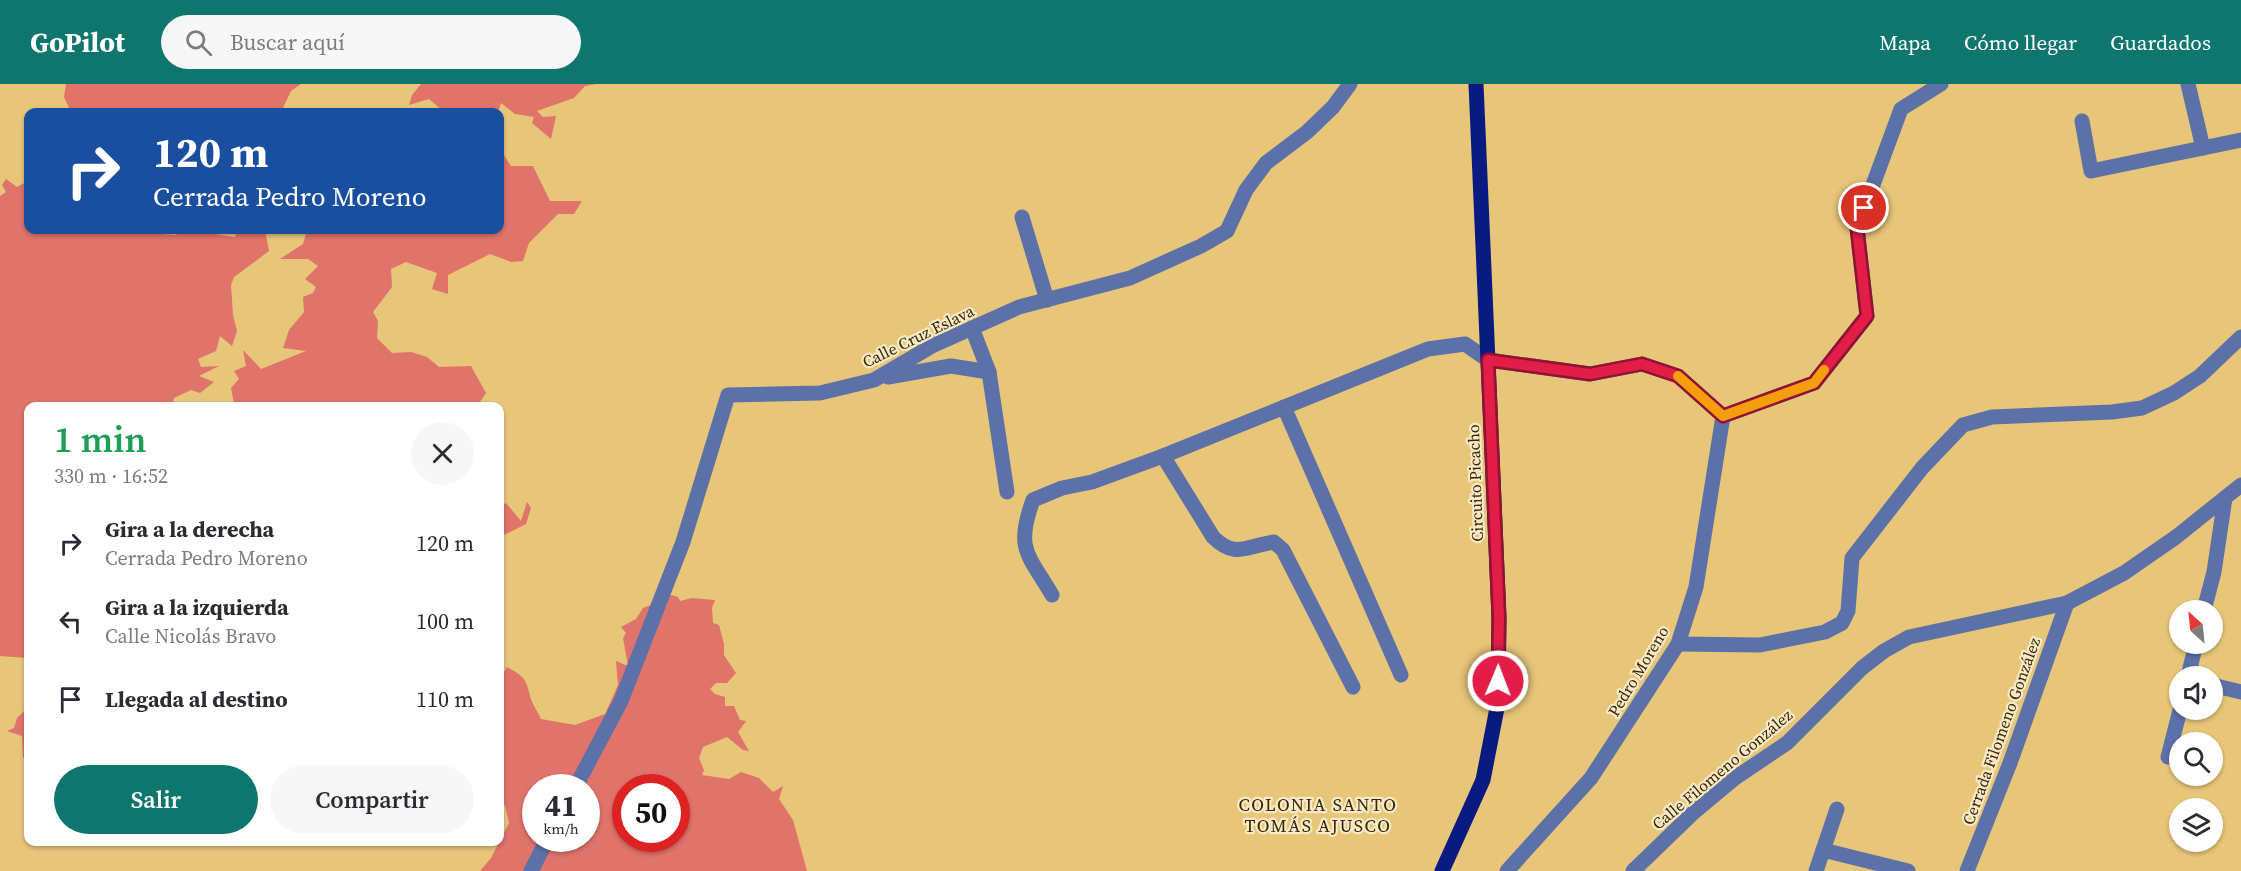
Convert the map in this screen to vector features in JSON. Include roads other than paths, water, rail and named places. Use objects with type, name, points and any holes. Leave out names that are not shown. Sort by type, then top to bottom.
[{"type":"main road","name":"Circuito Picacho","points":[[1442,871],[1483,780],[1498,703],[1499,617],[1476,84]]},
{"type":"street","name":"Calle Cruz Eslava","points":[[582,774],[621,701],[679,552],[728,395],[820,393],[874,380],[932,346],[1019,307],[1130,278],[1201,246],[1227,231],[1246,190],[1266,163],[1307,132],[1333,107],[1350,84]]},
{"type":"street","points":[[1052,595],[1023,547],[1024,523],[1033,500],[1062,488],[1092,482],[1162,456],[1428,349],[1465,344],[1488,360],[1590,374],[1642,364],[1678,376],[1723,416],[1814,383],[1867,316],[1857,228],[1901,109],[1941,84]]},
{"type":"street","points":[[2188,84],[2203,148]]},
{"type":"street","points":[[2082,121],[2091,171],[2241,140]]},
{"type":"street","points":[[1022,217],[1047,300]]},
{"type":"street","points":[[972,328],[989,372],[1007,492]]},
{"type":"street","points":[[1678,644],[1760,645],[1825,632],[1842,623],[1848,611],[1852,558],[1922,468],[1963,425],[1992,417],[2112,412],[2142,408],[2174,393],[2200,376],[2241,337]]},
{"type":"street","points":[[874,380],[951,366],[989,372]]},
{"type":"street","points":[[1284,407],[1401,675]]},
{"type":"street","name":"Pedro Moreno","points":[[1507,871],[1591,778],[1678,644],[1696,587],[1723,416]]},
{"type":"street","points":[[1162,456],[1213,537],[1223,547],[1235,551],[1274,542],[1283,550],[1353,687]]},
{"type":"street","name":"Calle Filomeno González","points":[[1633,871],[1735,778],[1787,742],[1862,668],[1884,651],[1910,637],[2067,603],[2124,573],[2176,537],[2241,485]]},
{"type":"street","points":[[2207,600],[2214,572],[2225,498]]},
{"type":"street","name":"Cerrada Filomeno González","points":[[1967,871],[2010,763],[2067,603]]},
{"type":"street","points":[[2223,688],[2241,692]]},
{"type":"street","points":[[2168,757],[2177,720]]},
{"type":"street","points":[[1816,871],[1837,809]]},
{"type":"street","points":[[1823,850],[1908,871]]},
{"type":"street","points":[[531,871],[541,852]]},
{"type":"district","name":"COLONIA SANTO TOMÁS AJUSCO","points":[[1318,814]]}]
